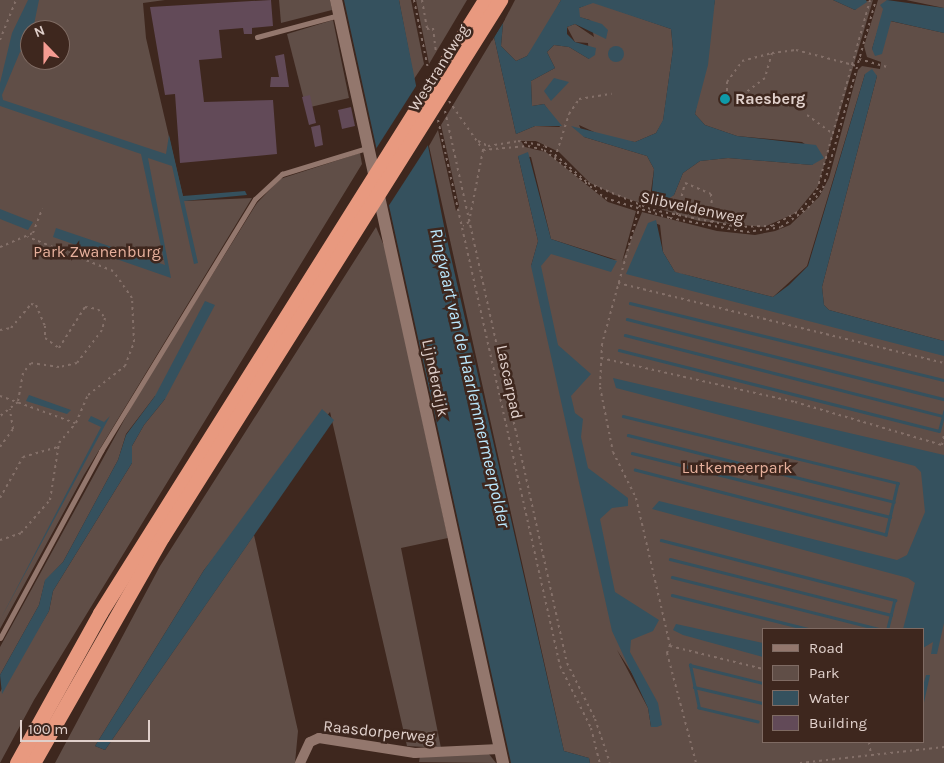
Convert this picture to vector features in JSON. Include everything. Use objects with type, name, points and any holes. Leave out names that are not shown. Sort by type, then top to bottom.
[{"type":"highway","name":"Westrandweg","points":[[17,763],[100,613],[402,135],[485,0]]},
{"type":"highway","name":"Westrandweg","points":[[97,645],[406,154],[500,0]]},
{"type":"highway","points":[[32,763],[97,645]]},
{"type":"highway","points":[[44,763],[97,645]]},
{"type":"street","name":"Lijnderdijk","points":[[336,0],[503,763]]},
{"type":"street","name":"Raasdorperweg","points":[[300,763],[310,742],[319,738],[415,753],[499,749]]},
{"type":"lane","points":[[257,37],[339,14]]},
{"type":"lane","points":[[0,638],[101,451],[255,199],[282,174],[368,148]]},
{"type":"path","points":[[0,40],[16,0]]},
{"type":"path","points":[[414,0],[429,76]]},
{"type":"path","points":[[422,0],[427,29],[433,28],[437,64]]},
{"type":"path","points":[[478,141],[488,146],[534,142],[557,153],[588,183],[640,205],[677,216],[713,224],[759,228],[791,217],[817,190],[870,0]]},
{"type":"path","name":"Slibveldenweg","points":[[483,150],[528,146],[555,158],[588,188],[638,209],[747,232],[768,231],[797,218],[823,188],[876,0]]},
{"type":"path","points":[[727,97],[727,82],[742,61],[772,53],[796,50],[858,66]]},
{"type":"path","points":[[745,93],[765,78],[772,53]]},
{"type":"path","points":[[859,59],[890,68]]},
{"type":"path","points":[[555,158],[579,99],[612,94]]},
{"type":"path","points":[[445,96],[483,150],[469,222],[463,226]]},
{"type":"path","points":[[444,109],[566,663],[595,719],[610,763]]},
{"type":"path","name":"Lascarpad","points":[[437,115],[560,666],[591,728],[600,763]]},
{"type":"path","points":[[807,115],[834,134]]},
{"type":"path","points":[[677,216],[685,182],[711,194],[713,224]]},
{"type":"path","points":[[640,205],[618,283],[601,358],[600,387],[613,452],[636,498],[670,645],[667,652],[696,763]]},
{"type":"path","points":[[0,246],[28,236],[38,227],[42,209]]},
{"type":"path","points":[[0,540],[21,533],[50,500],[58,447],[76,424],[88,395],[126,366],[134,342],[132,298],[113,271],[28,236]]},
{"type":"path","points":[[618,283],[944,362]]},
{"type":"path","points":[[0,330],[11,328],[30,304],[36,305],[45,338],[59,348],[85,307],[98,308],[105,318],[102,330],[77,363],[59,367],[31,363],[23,373],[18,402],[0,416]]},
{"type":"path","points":[[601,358],[786,399],[942,445],[944,435]]},
{"type":"path","points":[[0,396],[76,424]]},
{"type":"path","points":[[0,447],[13,428],[10,409]]},
{"type":"path","points":[[0,498],[23,457],[58,447]]},
{"type":"path","points":[[670,645],[762,669]]},
{"type":"path","points":[[869,743],[872,754]]},
{"type":"path","points":[[800,763],[944,747]]},
{"type":"green space","name":"Park Zwanenburg","points":[[0,0],[165,0],[143,3],[146,38],[184,201],[252,198],[84,475],[0,629]]},
{"type":"green space","points":[[279,0],[330,0],[332,10],[281,23]]},
{"type":"green space","points":[[399,0],[411,0],[424,64],[414,79]]},
{"type":"green space","points":[[416,0],[467,0],[429,64]]},
{"type":"green space","points":[[515,0],[561,0],[541,38],[527,56],[516,61],[501,46],[503,23]]},
{"type":"green space","name":"Lutkemeerpark","points":[[715,0],[833,0],[855,10],[862,2],[873,0],[818,186],[796,213],[764,227],[699,221],[615,195],[590,183],[559,152],[536,141],[521,141],[525,147],[546,152],[608,202],[636,211],[622,262],[642,212],[717,231],[755,235],[775,231],[790,225],[819,197],[829,178],[858,70],[862,66],[880,69],[881,62],[867,57],[864,46],[878,0],[887,0],[872,49],[879,54],[890,21],[944,33],[944,341],[829,310],[824,305],[822,287],[877,76],[873,74],[865,74],[807,266],[773,297],[681,273],[944,351],[944,763],[590,763],[589,758],[564,751],[429,146],[438,130],[456,211],[459,206],[441,125],[494,37],[516,134],[535,126],[560,127],[544,104],[532,106],[531,81],[555,68],[547,52],[554,45],[569,47],[589,59],[588,43],[575,42],[567,27],[575,24],[594,37],[590,20],[579,17],[579,8],[593,2],[671,29],[673,49],[663,121],[656,133],[635,142],[607,138],[579,125],[584,137],[647,156],[654,169],[651,191],[656,202],[674,195],[683,173],[700,161],[728,158],[812,165],[820,155],[802,142],[737,136],[705,125],[695,114]],"holes":[[[518,156],[531,157],[551,239],[617,260],[542,252],[531,266],[538,241]],[[652,222],[660,225],[663,252],[675,272],[635,260]],[[617,650],[653,706],[651,727],[648,708]]]},
{"type":"green space","points":[[906,0],[944,0],[944,8]]},
{"type":"green space","points":[[333,20],[349,98],[306,108],[287,34]]},
{"type":"green space","points":[[360,153],[362,164],[34,700],[0,763],[0,692],[49,611],[53,591],[132,463],[132,446],[144,425],[165,399],[155,396],[126,434],[118,460],[63,562],[45,581],[39,605],[0,675],[0,647],[141,389],[257,203],[280,179]]},
{"type":"green space","points":[[376,227],[385,248],[448,538],[401,548],[441,748],[407,746],[330,412],[204,570],[95,746],[105,750],[254,535],[298,731],[295,763],[55,763],[160,566]]},
{"type":"green space","points":[[489,754],[496,763],[419,762],[420,756]]},
{"type":"water","points":[[28,0],[39,0],[35,20],[20,20],[20,52],[2,95],[3,100],[166,154],[169,135],[183,196],[245,191],[247,195],[184,201],[198,263],[194,264],[172,166],[148,158],[171,278],[53,237],[56,228],[165,265],[141,154],[0,106],[0,83],[12,33]]},
{"type":"water","name":"Ringvaart van de Haarlemmermeerpolder","points":[[344,0],[399,0],[445,231],[564,751],[589,758],[590,763],[511,763]]},
{"type":"water","points":[[561,0],[715,0],[708,65],[695,114],[705,125],[737,136],[816,145],[824,158],[812,165],[728,158],[700,161],[683,173],[674,195],[658,206],[651,201],[654,169],[647,156],[584,137],[571,126],[635,142],[656,133],[663,120],[673,49],[671,29],[593,3],[579,8],[580,17],[602,24],[608,30],[606,39],[575,24],[567,27],[567,34],[575,42],[596,48],[595,55],[589,59],[569,47],[554,45],[547,52],[555,68],[531,81],[532,106],[544,104],[562,126],[535,126],[516,134],[494,37],[503,23],[501,46],[516,61],[527,56]]},
{"type":"water","points":[[833,0],[866,0],[867,2],[855,10]]},
{"type":"water","points":[[887,0],[944,8],[944,33],[891,21],[882,54],[875,56],[872,49],[883,9],[880,5]]},
{"type":"water","points":[[613,46],[619,46],[624,51],[622,60],[613,62],[608,57],[608,51]]},
{"type":"water","points":[[872,69],[877,76],[822,287],[824,305],[829,310],[944,341],[944,356],[626,274],[648,223],[656,220],[663,252],[675,272],[773,297],[789,285],[808,266],[865,74]]},
{"type":"water","points":[[554,78],[569,82],[551,101],[544,91]]},
{"type":"water","points":[[528,152],[551,239],[617,261],[611,272],[551,254],[541,266],[558,345],[591,374],[571,396],[575,413],[583,419],[581,437],[588,468],[628,498],[628,506],[612,508],[600,519],[615,592],[659,620],[653,631],[631,640],[630,652],[658,703],[662,725],[657,727],[651,727],[648,708],[612,631],[531,266],[538,241],[518,156]]},
{"type":"water","points":[[0,209],[33,222],[28,230],[0,219]]},
{"type":"water","points":[[205,301],[215,305],[165,399],[144,425],[132,446],[132,463],[53,591],[49,611],[2,694],[0,675],[39,605],[45,580],[63,562],[118,460],[126,435],[155,396]]},
{"type":"water","points":[[613,378],[944,455],[944,623],[937,654],[931,654],[933,642],[924,647],[924,628],[903,628],[915,583],[908,578],[652,509],[659,501],[897,560],[907,555],[925,512],[921,472],[915,466],[616,388]]},
{"type":"water","points":[[29,395],[71,410],[67,414],[26,401]]},
{"type":"water","points":[[322,409],[334,420],[105,750],[95,746],[204,570]]},
{"type":"water","points":[[91,416],[104,422],[110,416],[0,620],[101,427],[88,421]]},
{"type":"water","points":[[676,624],[762,643],[762,657],[683,635],[673,630]]},
{"type":"water","points":[[926,675],[930,675],[924,702]]},
{"type":"pier","points":[[482,0],[501,0],[505,19],[492,41]]},
{"type":"pier","points":[[418,83],[430,142],[386,210],[374,152]]},
{"type":"building","points":[[271,0],[273,26],[252,28],[252,34],[244,34],[243,28],[219,30],[222,58],[199,60],[204,102],[273,100],[277,154],[180,163],[175,94],[165,95],[150,7]]},
{"type":"building","points":[[284,54],[289,87],[270,87],[271,77],[279,77],[275,56]]},
{"type":"building","points":[[310,95],[316,123],[309,125],[302,97]]},
{"type":"building","points":[[351,107],[355,126],[342,129],[338,110]]},
{"type":"building","points":[[320,125],[323,145],[315,147],[311,127]]},
{"type":"waterway","points":[[630,303],[944,380]]},
{"type":"waterway","points":[[627,319],[944,399]]},
{"type":"waterway","points":[[625,335],[943,416]]},
{"type":"waterway","points":[[619,350],[939,431],[944,412]]},
{"type":"waterway","points":[[623,416],[898,483],[886,535],[635,470]]},
{"type":"waterway","points":[[628,435],[894,502]]},
{"type":"waterway","points":[[632,453],[890,517]]},
{"type":"waterway","points":[[661,540],[895,600],[888,628]]},
{"type":"waterway","points":[[670,559],[891,615]]},
{"type":"waterway","points":[[672,577],[875,628]]},
{"type":"waterway","points":[[672,595],[804,628]]},
{"type":"waterway","points":[[758,722],[699,708],[690,665],[762,683]]},
{"type":"waterway","points":[[694,687],[762,703]]},
{"type":"place","name":"Raesberg","points":[[725,99]]}]
